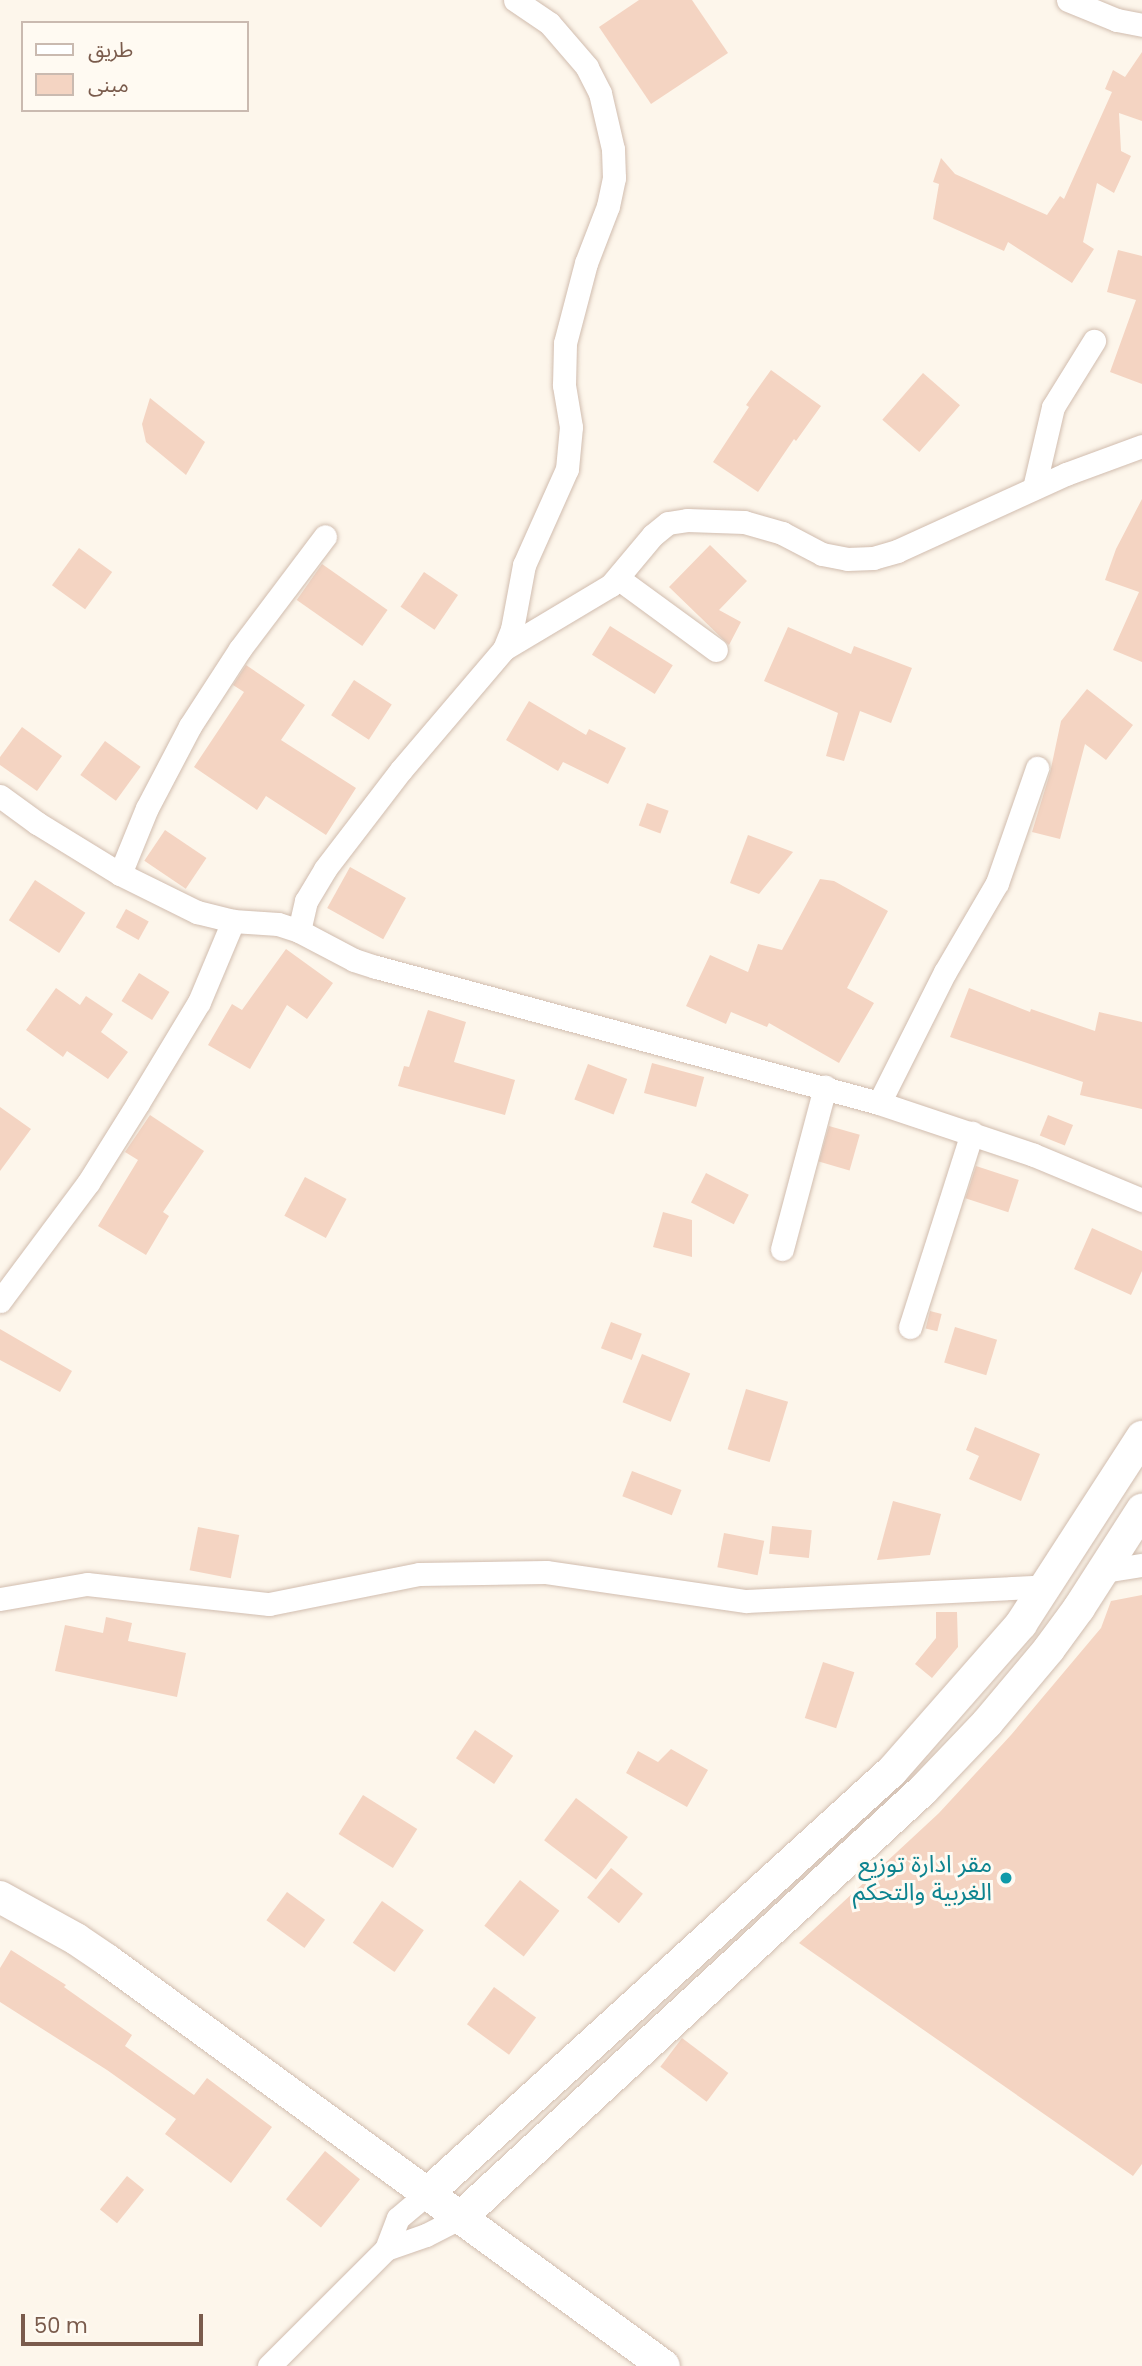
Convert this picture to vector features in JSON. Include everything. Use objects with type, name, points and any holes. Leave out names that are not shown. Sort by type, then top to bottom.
[{"type":"main road","points":[[428,2193],[892,1771],[958,1700],[1048,1586],[1142,1437]]},
{"type":"main road","points":[[461,2217],[923,1790],[987,1723],[1040,1660],[1142,1510]]},
{"type":"main road","points":[[0,1897],[76,1939],[107,1960],[664,2366]]},
{"type":"street","points":[[299,931],[306,901],[325,869],[401,770],[504,649],[512,629],[524,565],[567,469],[571,427],[564,385],[565,342],[586,263],[608,206],[614,178],[609,120],[587,67],[549,23],[515,0]]},
{"type":"street","points":[[1068,0],[1117,20],[1142,25]]},
{"type":"street","points":[[1034,488],[1053,407],[1094,341]]},
{"type":"street","points":[[504,649],[603,591],[619,579],[659,528],[677,520],[744,522],[782,533],[822,554],[847,559],[873,558],[897,551],[1034,488],[1142,446]]},
{"type":"street","points":[[120,874],[147,808],[190,726],[240,649],[324,536]]},
{"type":"street","points":[[619,579],[716,650]]},
{"type":"street","points":[[879,1103],[946,972],[997,883],[1037,768]]},
{"type":"street","points":[[0,796],[37,823],[120,874],[197,912],[233,920],[267,922],[299,931],[332,950],[376,967],[879,1103],[972,1132],[1142,1200]]},
{"type":"street","points":[[0,1301],[88,1183],[138,1102],[199,1002],[233,920]]},
{"type":"street","points":[[782,1249],[825,1087]]},
{"type":"street","points":[[910,1327],[972,1132]]},
{"type":"street","points":[[1103,1571],[1142,1565]]},
{"type":"street","points":[[0,1599],[87,1584],[269,1604],[419,1574],[546,1572],[746,1601],[1048,1586]]},
{"type":"street","points":[[269,2366],[386,2249],[398,2218],[428,2193]]},
{"type":"street","points":[[386,2249],[426,2235],[461,2217]]},
{"type":"building","points":[[639,0],[692,0],[728,53],[651,104],[599,27]]},
{"type":"building","points":[[1142,52],[1142,121],[1119,113],[1121,151],[1131,156],[1114,193],[1097,183],[1083,242],[1094,249],[1072,283],[1008,242],[1004,251],[933,219],[939,184],[933,182],[941,158],[955,174],[1047,215],[1060,196],[1064,199],[1112,92],[1105,89],[1113,70],[1125,77]]},
{"type":"building","points":[[1118,250],[1142,256],[1142,384],[1110,372],[1136,300],[1107,292]]},
{"type":"building","points":[[771,370],[821,406],[796,441],[794,439],[758,492],[713,462],[749,407],[746,405]]},
{"type":"building","points":[[923,373],[960,405],[919,452],[882,420]]},
{"type":"building","points":[[150,398],[205,442],[186,475],[146,442],[142,424]]},
{"type":"building","points":[[1142,499],[1142,662],[1113,650],[1139,592],[1105,580],[1116,549]]},
{"type":"building","points":[[710,545],[747,581],[719,610],[741,622],[729,645],[669,587]]},
{"type":"building","points":[[79,548],[112,572],[85,609],[52,585]]},
{"type":"building","points":[[322,564],[388,610],[362,646],[297,600]]},
{"type":"building","points":[[424,572],[458,595],[435,630],[401,607]]},
{"type":"building","points":[[610,626],[673,665],[655,694],[592,655]]},
{"type":"building","points":[[788,627],[851,654],[854,646],[912,668],[891,723],[860,711],[844,761],[826,756],[838,713],[764,681]]},
{"type":"building","points":[[246,665],[305,705],[281,740],[356,788],[326,835],[266,796],[257,810],[194,767],[244,692],[233,685]]},
{"type":"building","points":[[354,680],[392,705],[369,740],[331,715]]},
{"type":"building","points":[[1087,689],[1133,725],[1106,760],[1085,744],[1060,839],[1032,832],[1050,773],[1061,721]]},
{"type":"building","points":[[529,701],[586,735],[589,729],[626,748],[608,784],[563,762],[558,771],[506,740]]},
{"type":"building","points":[[22,727],[62,756],[37,791],[0,765],[0,757]]},
{"type":"building","points":[[105,741],[141,767],[116,801],[80,775]]},
{"type":"building","points":[[647,803],[669,811],[660,833],[639,826]]},
{"type":"building","points":[[165,830],[206,858],[186,889],[144,861]]},
{"type":"building","points":[[748,835],[793,852],[759,894],[730,883]]},
{"type":"building","points":[[350,867],[406,898],[383,939],[327,908]]},
{"type":"building","points":[[820,879],[834,881],[888,911],[847,988],[874,1003],[839,1063],[769,1023],[767,1027],[731,1012],[726,1024],[686,1006],[710,955],[748,972],[758,944],[782,950]]},
{"type":"building","points":[[35,880],[85,913],[59,953],[9,920]]},
{"type":"building","points":[[126,909],[149,922],[139,940],[116,927]]},
{"type":"building","points":[[286,949],[333,983],[307,1019],[287,1005],[250,1069],[208,1045],[232,1004],[242,1010]]},
{"type":"building","points":[[139,973],[170,992],[152,1020],[122,1001]]},
{"type":"building","points":[[56,988],[80,1005],[86,996],[113,1014],[101,1032],[128,1052],[108,1079],[67,1051],[63,1057],[26,1030]]},
{"type":"building","points":[[969,988],[1030,1012],[1031,1009],[1095,1031],[1099,1012],[1142,1022],[1142,1109],[1080,1095],[1083,1082],[950,1037]]},
{"type":"building","points":[[428,1010],[466,1022],[454,1062],[515,1080],[505,1115],[398,1086],[404,1066],[409,1067]]},
{"type":"building","points":[[652,1063],[704,1077],[696,1107],[644,1093]]},
{"type":"building","points":[[588,1064],[627,1079],[614,1115],[574,1099]]},
{"type":"building","points":[[0,1107],[31,1129],[0,1171]]},
{"type":"building","points":[[150,1115],[204,1151],[163,1212],[169,1216],[146,1255],[98,1226],[138,1160],[125,1152]]},
{"type":"building","points":[[1048,1115],[1073,1125],[1065,1146],[1040,1135]]},
{"type":"building","points":[[829,1126],[860,1135],[850,1170],[819,1162]]},
{"type":"building","points":[[976,1166],[1019,1180],[1008,1212],[965,1198]]},
{"type":"building","points":[[706,1173],[749,1195],[734,1224],[691,1202]]},
{"type":"building","points":[[305,1177],[346,1199],[326,1238],[284,1216]]},
{"type":"building","points":[[663,1212],[692,1220],[692,1257],[653,1247]]},
{"type":"building","points":[[1092,1228],[1142,1251],[1142,1271],[1131,1295],[1074,1269]]},
{"type":"building","points":[[930,1311],[942,1314],[937,1331],[926,1328]]},
{"type":"building","points":[[611,1322],[642,1334],[632,1360],[601,1348]]},
{"type":"building","points":[[955,1327],[997,1340],[986,1375],[944,1362]]},
{"type":"building","points":[[0,1329],[72,1371],[60,1392],[0,1360]]},
{"type":"building","points":[[642,1354],[690,1373],[671,1422],[623,1402]]},
{"type":"building","points":[[746,1389],[788,1402],[770,1462],[728,1449]]},
{"type":"building","points":[[975,1427],[1040,1454],[1021,1501],[969,1479],[979,1456],[966,1450]]},
{"type":"building","points":[[632,1471],[681,1490],[672,1515],[622,1496]]},
{"type":"building","points":[[893,1501],[941,1514],[930,1555],[877,1560]]},
{"type":"building","points":[[772,1526],[812,1530],[809,1558],[769,1554]]},
{"type":"building","points":[[198,1527],[239,1535],[231,1578],[190,1570]]},
{"type":"building","points":[[724,1533],[764,1541],[758,1575],[717,1567]]},
{"type":"building","name":"مقر ادارة توزيع الغربية والتحكم","points":[[1142,1595],[1142,2164],[1133,2176],[799,1943],[939,1813],[1011,1735],[1101,1628],[1111,1601]]},
{"type":"building","points":[[936,1612],[957,1612],[958,1647],[932,1678],[915,1664],[936,1638]]},
{"type":"building","points":[[106,1617],[132,1623],[128,1641],[186,1653],[177,1697],[55,1671],[65,1625],[103,1633]]},
{"type":"building","points":[[823,1662],[854,1672],[836,1728],[805,1718]]},
{"type":"building","points":[[475,1730],[513,1756],[494,1784],[456,1758]]},
{"type":"building","points":[[671,1749],[708,1770],[687,1807],[626,1773],[638,1751],[658,1762]]},
{"type":"building","points":[[363,1795],[417,1829],[393,1868],[339,1834]]},
{"type":"building","points":[[576,1798],[628,1837],[596,1879],[544,1840]]},
{"type":"building","points":[[611,1868],[643,1894],[619,1923],[587,1898]]},
{"type":"building","points":[[520,1880],[559,1911],[524,1956],[484,1926]]},
{"type":"building","points":[[287,1892],[325,1920],[304,1948],[266,1920]]},
{"type":"building","points":[[382,1901],[424,1930],[395,1972],[353,1943]]},
{"type":"building","points":[[11,1950],[66,1985],[64,1987],[132,2035],[125,2046],[194,2095],[207,2078],[272,2127],[231,2183],[165,2134],[176,2119],[107,2070],[0,2002],[0,1968]]},
{"type":"building","points":[[494,1987],[536,2018],[509,2055],[467,2024]]},
{"type":"building","points":[[682,2038],[728,2073],[707,2102],[660,2067]]},
{"type":"building","points":[[325,2151],[360,2179],[321,2228],[286,2199]]},
{"type":"building","points":[[127,2176],[144,2190],[117,2223],[100,2209]]},
{"type":"place","name":"مقر ادارة توزيع الغربية والتحكم","points":[[1006,1878]]}]
